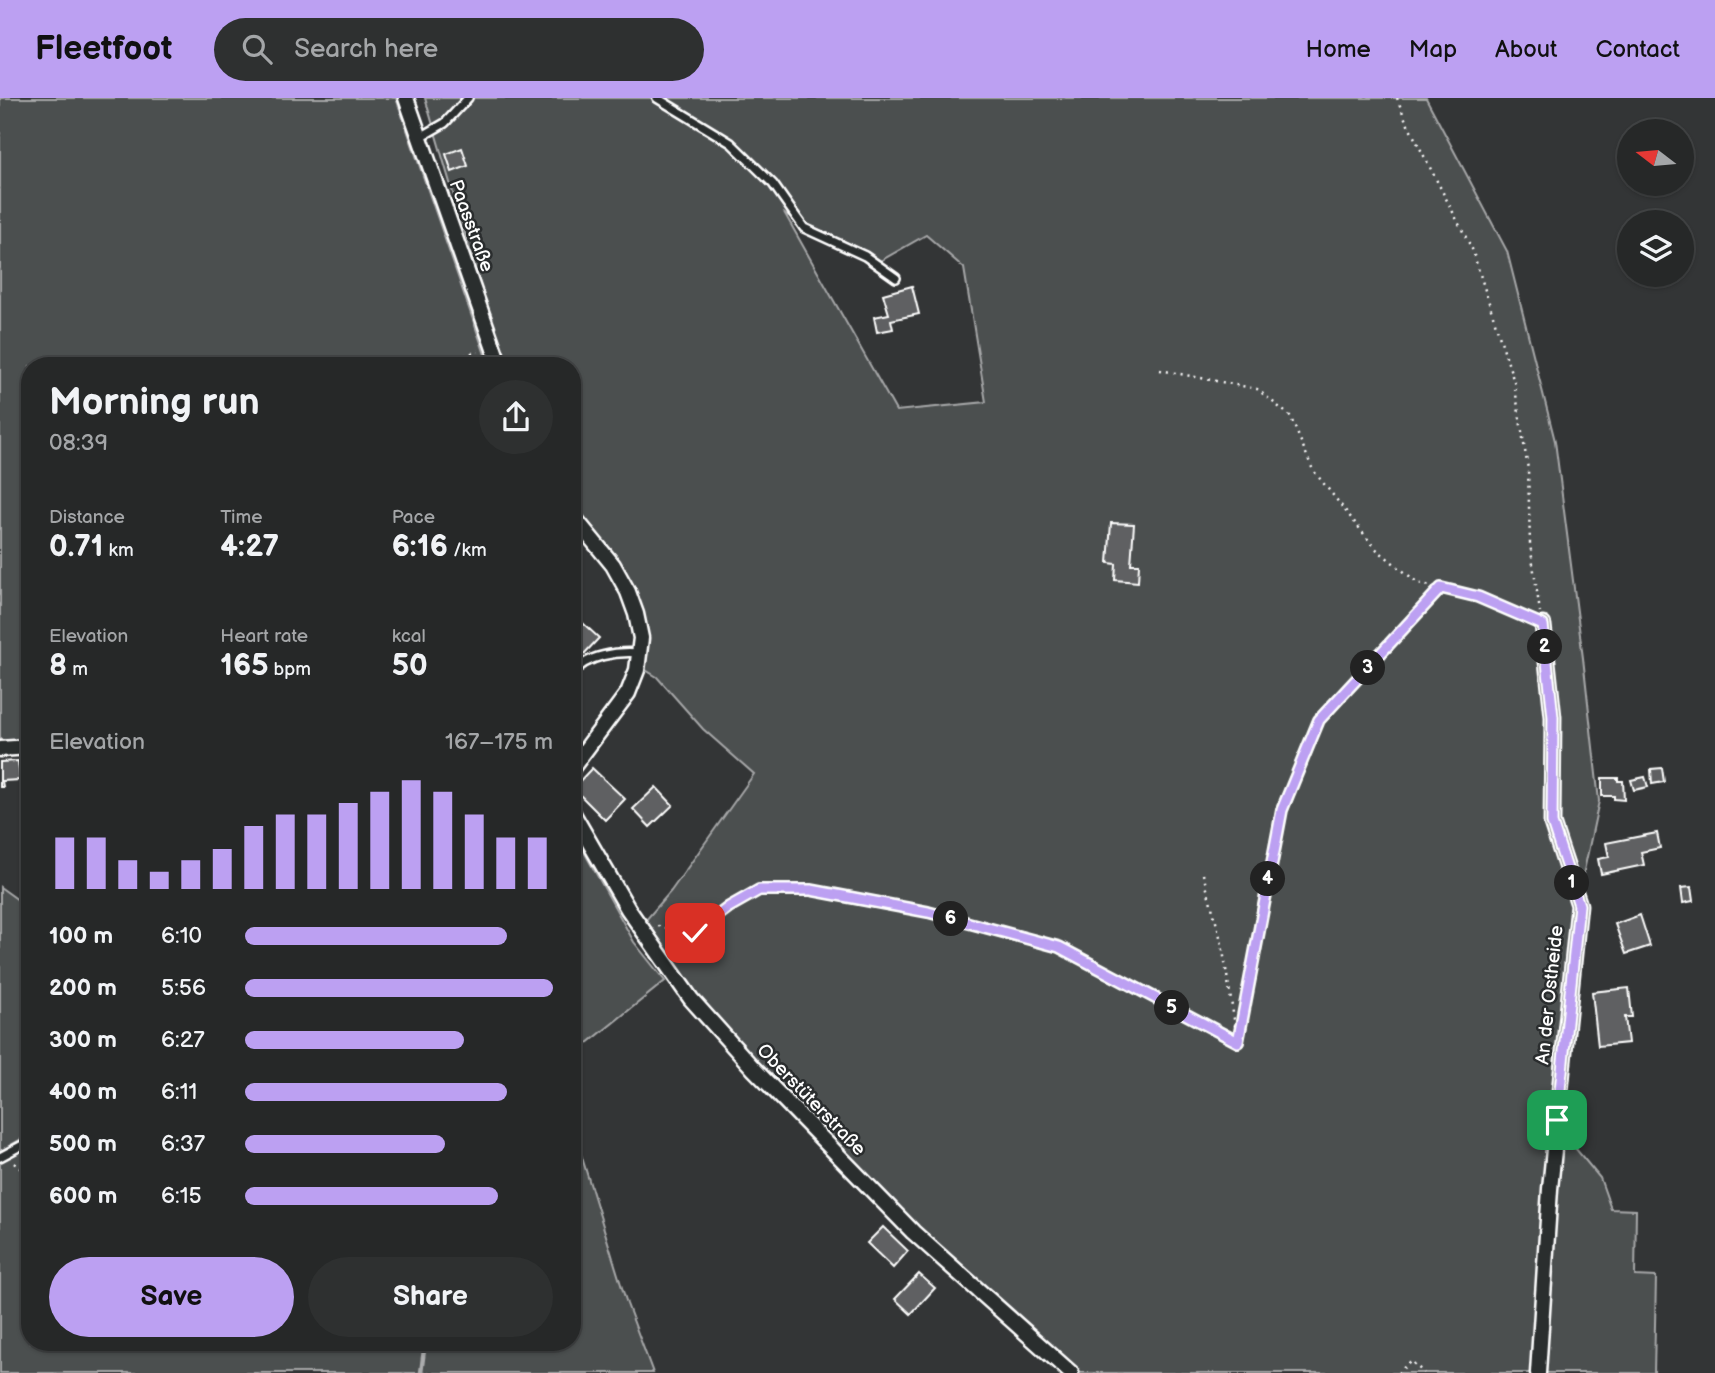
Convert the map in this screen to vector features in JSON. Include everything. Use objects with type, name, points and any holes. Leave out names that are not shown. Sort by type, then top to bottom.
[{"type":"street","name":"Paasstraße","points":[[406,98],[497,357]]},
{"type":"street","points":[[581,526],[613,565],[628,592],[641,638],[638,670],[628,693],[581,756]]},
{"type":"street","name":"An der Ostheide","points":[[1538,1373],[1550,1189],[1579,905],[1552,823],[1553,717],[1543,625]]},
{"type":"street","points":[[0,749],[21,748]]},
{"type":"street","name":"Oberstüterstraße","points":[[581,827],[639,925],[691,999],[752,1068],[913,1232],[1071,1373]]},
{"type":"lane","points":[[419,138],[445,123],[468,98]]},
{"type":"lane","points":[[657,98],[731,143],[773,184],[804,228],[865,256],[897,278]]},
{"type":"lane","points":[[581,666],[620,652],[640,653]]},
{"type":"lane","points":[[3,1156],[21,1146]]},
{"type":"path","points":[[1397,98],[1406,121],[1472,249],[1514,382],[1528,469],[1530,544],[1543,625]]},
{"type":"path","points":[[460,357],[493,347]]},
{"type":"path","points":[[1160,370],[1258,389],[1290,416],[1312,470],[1375,548],[1418,583],[1478,597],[1543,625]]},
{"type":"path","points":[[1238,1042],[1282,810],[1319,720],[1441,588]]},
{"type":"path","points":[[1203,874],[1222,944],[1238,1042]]},
{"type":"path","points":[[639,925],[695,933],[729,907],[759,890],[811,890],[928,912],[1059,947],[1238,1042]]},
{"type":"path","points":[[3,1156],[21,1170]]},
{"type":"path","points":[[1398,1373],[1411,1361],[1424,1373]]},
{"type":"shaded area","points":[[0,98],[396,98],[486,357],[21,357],[21,740],[0,741]]},
{"type":"shaded area","points":[[425,98],[1426,98],[1507,251],[1555,441],[1599,801],[1576,908],[1558,1076],[1547,1143],[1571,1143],[1600,1178],[1611,1209],[1636,1210],[1635,1276],[1656,1277],[1654,1373],[1081,1373],[915,1228],[859,1171],[695,996],[645,921],[671,891],[754,774],[703,729],[657,677],[644,669],[648,652],[639,597],[581,523],[581,357],[501,357]],"holes":[[[785,214],[880,261],[926,235],[964,268],[986,402],[896,411]]]},
{"type":"shaded area","points":[[581,846],[634,942],[665,981],[581,1049]]},
{"type":"shaded area","points":[[0,887],[21,902],[21,1139],[0,1151]]},
{"type":"shaded area","points":[[21,1150],[21,1351],[581,1351],[581,1154],[627,1304],[653,1373],[0,1373],[0,1161]]},
{"type":"building","points":[[462,148],[468,166],[452,172],[446,154]]},
{"type":"building","points":[[912,286],[919,314],[891,320],[893,329],[877,332],[874,317],[889,314],[883,294]]},
{"type":"building","points":[[1111,523],[1134,524],[1131,564],[1139,564],[1138,582],[1115,580],[1116,564],[1108,563]]},
{"type":"building","points":[[581,621],[599,638],[583,655],[581,653]]},
{"type":"building","points":[[18,761],[20,780],[2,781],[3,787],[0,787],[0,762]]},
{"type":"building","points":[[592,768],[625,799],[605,820],[581,796],[581,780]]},
{"type":"building","points":[[1662,768],[1664,782],[1652,784],[1651,769]]},
{"type":"building","points":[[1645,777],[1648,787],[1634,790],[1631,780]]},
{"type":"building","points":[[1602,778],[1618,778],[1618,781],[1623,781],[1624,800],[1614,799],[1614,796],[1602,796]]},
{"type":"building","points":[[656,787],[673,805],[650,827],[633,809]]},
{"type":"building","points":[[1657,833],[1660,848],[1641,852],[1644,865],[1601,874],[1598,859],[1609,857],[1606,843]]},
{"type":"building","points":[[1691,887],[1693,901],[1683,903],[1681,888]]},
{"type":"building","points":[[1640,915],[1650,946],[1626,954],[1615,924]]},
{"type":"building","points":[[1629,988],[1632,1017],[1625,1017],[1628,1043],[1598,1046],[1592,992]]},
{"type":"building","points":[[883,1227],[908,1251],[893,1268],[867,1243]]},
{"type":"building","points":[[919,1274],[935,1288],[911,1314],[895,1299]]},
{"type":"waterway","points":[[421,1373],[424,1351]]},
{"type":"route","points":[[695,933],[729,907],[759,890],[811,890],[928,912],[1059,947],[1238,1042],[1282,810],[1319,720],[1441,588],[1478,597],[1543,625],[1553,717],[1552,823],[1579,905],[1557,1120]]}]
